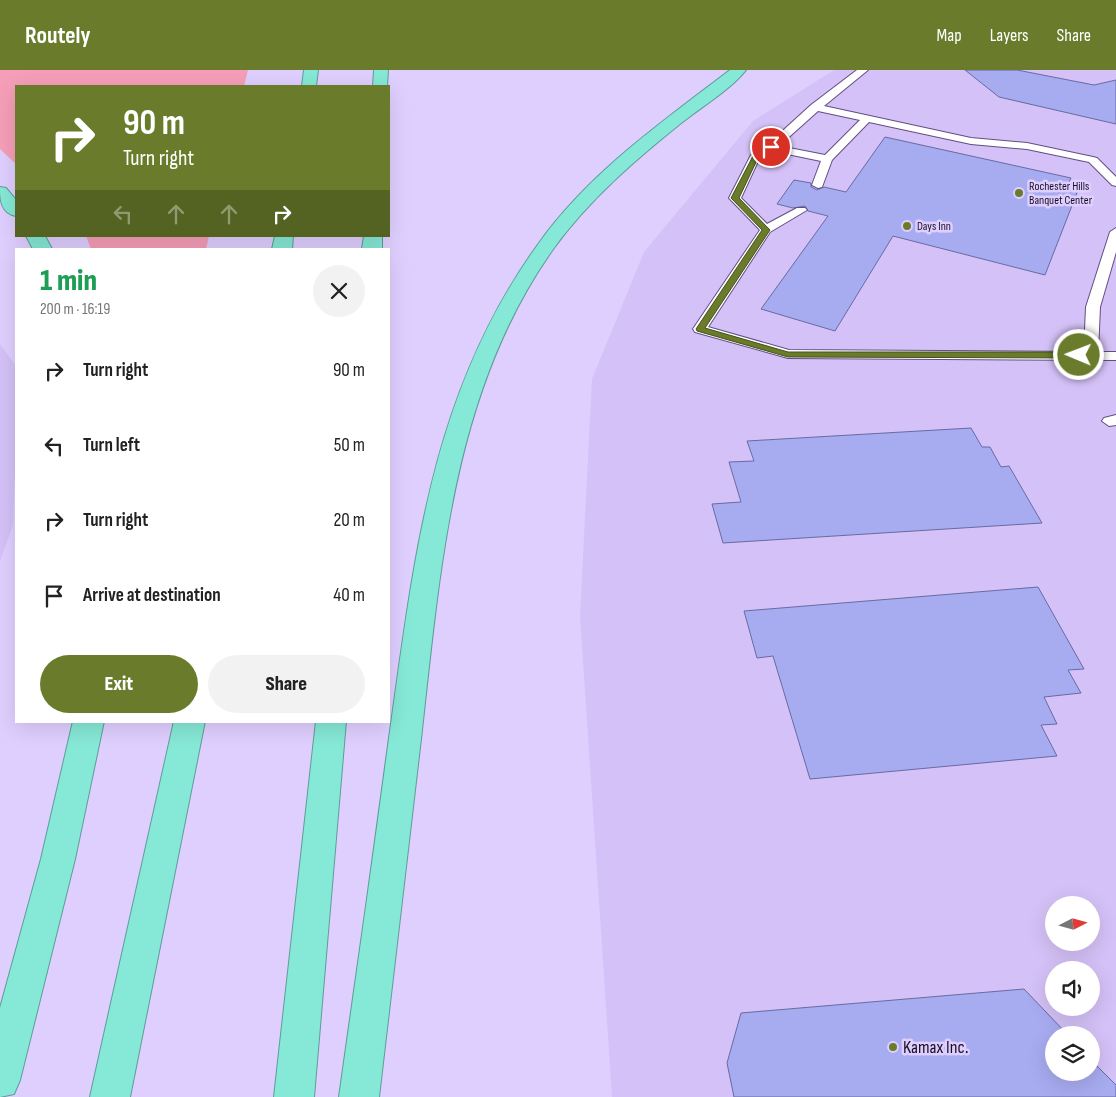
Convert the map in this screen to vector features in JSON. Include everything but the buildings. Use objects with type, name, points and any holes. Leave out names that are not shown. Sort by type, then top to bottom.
[{"type":"highway","points":[[309,85],[311,70]]},
{"type":"highway","points":[[380,85],[381,70]]},
{"type":"highway","points":[[359,1097],[428,553],[441,487],[467,398],[484,357],[516,292],[533,265],[577,208],[628,159],[739,70]]},
{"type":"highway","points":[[0,192],[15,210]]},
{"type":"highway","points":[[36,237],[42,248]]},
{"type":"highway","points":[[0,1080],[58,859],[89,723]]},
{"type":"highway","points":[[110,1097],[190,723]]},
{"type":"highway","points":[[294,1097],[331,723]]},
{"type":"lane","points":[[766,230],[735,198],[755,157],[771,147],[815,107],[863,70]]},
{"type":"lane","points":[[815,107],[971,141],[1027,146],[1093,160],[1116,183]]},
{"type":"lane","points":[[818,185],[827,159],[866,119]]},
{"type":"lane","points":[[771,147],[827,159]]},
{"type":"lane","points":[[801,210],[766,230],[700,329],[788,354],[1116,356]]},
{"type":"lane","points":[[1091,355],[1093,307],[1116,232]]},
{"type":"shaded area","points":[[0,70],[248,70],[244,85],[15,85],[15,163],[0,149]]},
{"type":"shaded area","points":[[834,70],[1116,70],[1116,1097],[612,1097],[580,616],[592,379],[644,252],[753,121]]},
{"type":"shaded area","points":[[86,237],[209,237],[206,248],[91,248]]},
{"type":"shaded area","points":[[0,344],[15,365],[15,472],[13,525],[0,561]]},
{"type":"place","name":"Rochester Hills Banquet Center","points":[[1019,193]]},
{"type":"place","name":"Days Inn","points":[[907,226]]},
{"type":"place","name":"Kamax Inc.","points":[[893,1047]]},
{"type":"route","points":[[771,147],[755,157],[735,198],[766,230],[700,329],[788,354],[1079,355]]}]
